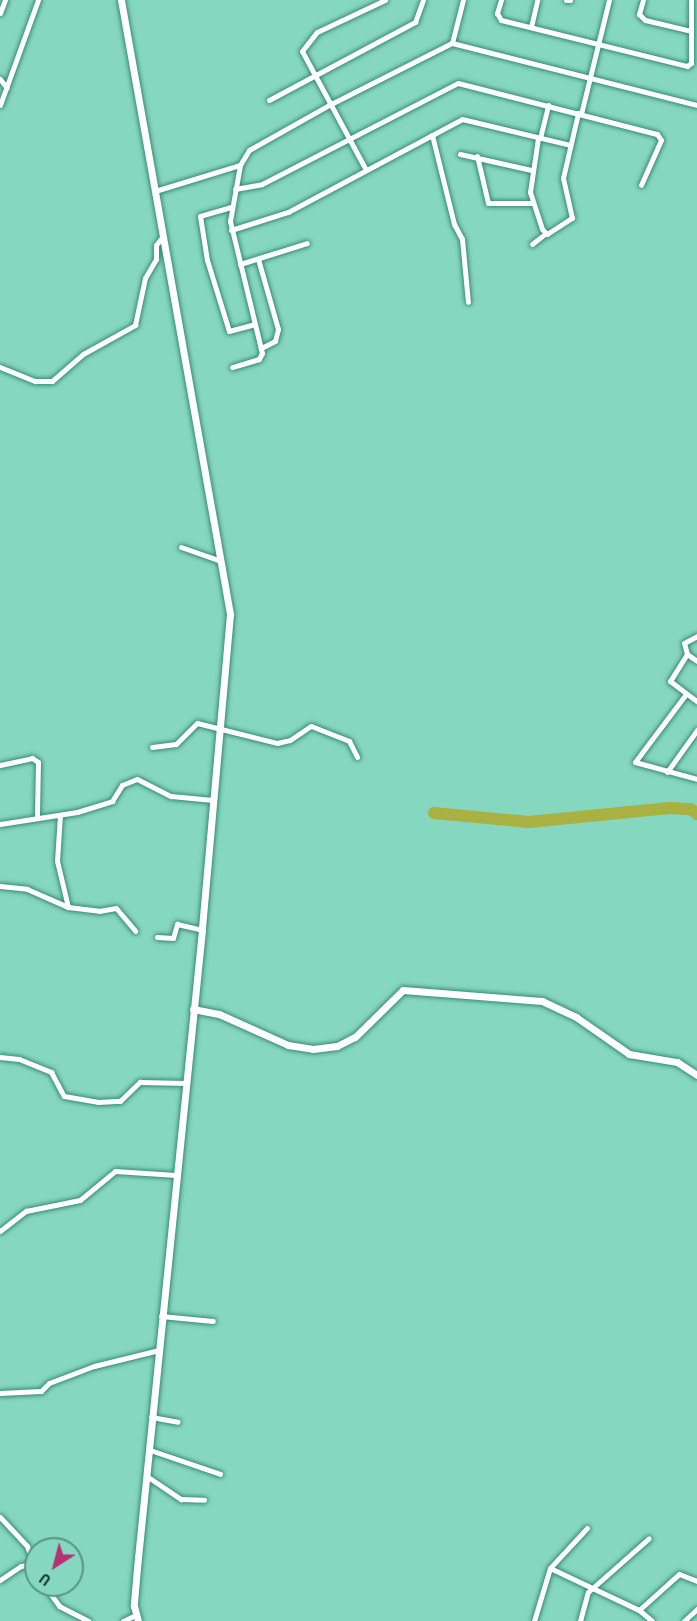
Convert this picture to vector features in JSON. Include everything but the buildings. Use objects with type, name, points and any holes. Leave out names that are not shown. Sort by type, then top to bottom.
[{"type":"street","points":[[0,13],[5,0]]},
{"type":"street","points":[[0,105],[38,0]]},
{"type":"street","points":[[121,0],[214,509],[230,633],[202,930],[151,1417],[148,1477],[134,1601],[137,1618],[123,1621]]},
{"type":"street","points":[[366,170],[302,52],[316,32],[385,0]]},
{"type":"street","points":[[269,100],[415,22],[423,0]]},
{"type":"street","points":[[452,43],[463,0]]},
{"type":"street","points":[[501,0],[499,18],[687,66],[691,63],[691,0]]},
{"type":"street","points":[[531,27],[537,0]]},
{"type":"street","points":[[532,244],[572,218],[562,183],[609,0]]},
{"type":"street","points":[[643,0],[639,14],[645,20],[691,31]]},
{"type":"street","points":[[232,367],[259,358],[263,347],[231,230],[231,207],[240,165],[249,150],[329,105],[452,43],[697,105]]},
{"type":"street","points":[[0,79],[7,87]]},
{"type":"street","points":[[235,189],[262,184],[458,83],[660,136],[641,185]]},
{"type":"street","points":[[545,234],[532,203],[531,170],[548,105]]},
{"type":"street","points":[[231,230],[288,212],[466,119],[570,146]]},
{"type":"street","points":[[432,135],[454,224],[462,239],[468,302]]},
{"type":"street","points":[[460,154],[531,170]]},
{"type":"street","points":[[477,156],[488,203],[532,203]]},
{"type":"street","points":[[155,191],[240,165]]},
{"type":"street","points":[[231,207],[202,214],[201,230],[229,331],[255,324]]},
{"type":"street","points":[[0,367],[35,381],[52,381],[83,354],[135,325],[145,278],[157,254],[156,245],[164,236]]},
{"type":"street","points":[[240,264],[307,243]]},
{"type":"street","points":[[258,260],[279,329],[276,340],[263,347]]},
{"type":"street","points":[[181,547],[222,561]]},
{"type":"street","points":[[697,636],[684,643],[687,654],[697,661]]},
{"type":"street","points":[[687,654],[670,681],[697,701]]},
{"type":"street","points":[[686,694],[635,762],[697,779]]},
{"type":"street","points":[[152,747],[176,744],[196,723],[277,743],[290,740],[311,726],[349,741],[357,757]]},
{"type":"street","points":[[667,772],[697,730]]},
{"type":"street","points":[[0,765],[32,758],[38,762],[37,816]]},
{"type":"street","points":[[0,824],[37,816],[60,815],[112,801],[122,785],[137,779],[171,796],[213,800]]},
{"type":"street","points":[[60,815],[57,861],[68,907]]},
{"type":"street","points":[[0,886],[27,889],[68,907],[99,911],[116,908],[135,931]]},
{"type":"street","points":[[157,937],[172,939],[177,924],[202,930]]},
{"type":"street","points":[[193,1009],[219,1014],[288,1045],[321,1049],[355,1037],[403,990],[542,1001],[576,1017],[629,1054],[677,1062],[697,1075]]},
{"type":"street","points":[[0,1057],[19,1059],[51,1072],[64,1096],[98,1102],[120,1101],[140,1082],[186,1083]]},
{"type":"street","points":[[0,1232],[26,1211],[80,1200],[115,1171],[176,1175]]},
{"type":"street","points":[[161,1316],[213,1321]]},
{"type":"street","points":[[0,1393],[41,1391],[49,1383],[94,1366],[159,1350]]},
{"type":"street","points":[[151,1417],[178,1422]]},
{"type":"street","points":[[150,1450],[220,1474]]},
{"type":"street","points":[[148,1477],[181,1499],[204,1500]]},
{"type":"street","points":[[0,1517],[24,1543]]},
{"type":"street","points":[[534,1621],[550,1568],[587,1528]]},
{"type":"street","points":[[579,1621],[587,1594],[649,1538]]},
{"type":"street","points":[[0,1580],[24,1566]]},
{"type":"street","points":[[550,1568],[639,1610],[652,1621]]},
{"type":"street","points":[[639,1610],[679,1574],[697,1581]]},
{"type":"street","points":[[53,1597],[59,1606],[88,1621]]},
{"type":"street","points":[[684,1621],[697,1610]]},
{"type":"waterway","points":[[434,813],[529,822],[669,808],[691,809],[697,814]]}]
